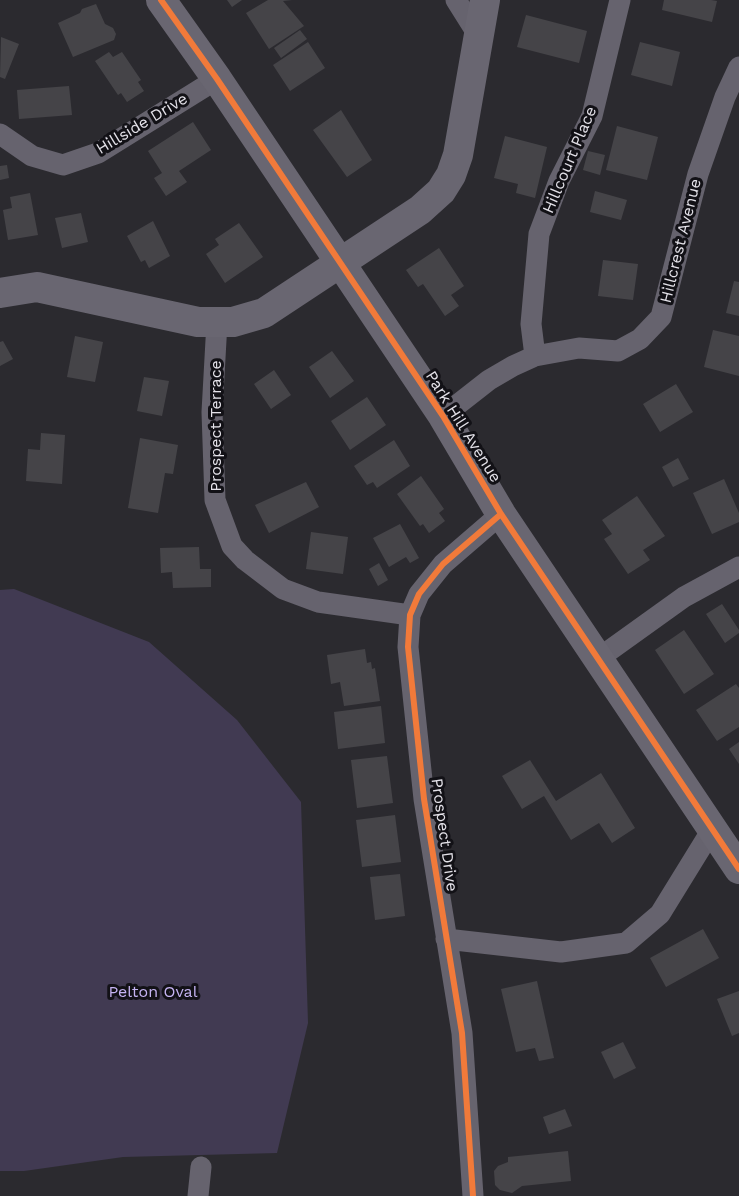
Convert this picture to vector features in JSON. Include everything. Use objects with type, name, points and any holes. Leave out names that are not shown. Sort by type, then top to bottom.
[{"type":"street","name":"Park Hill Avenue","points":[[161,0],[217,79],[443,416],[501,514],[739,869]]},
{"type":"street","points":[[456,0],[478,35]]},
{"type":"street","points":[[0,293],[37,287],[198,322],[233,322],[264,313],[341,265],[420,210],[441,191],[451,175],[458,155],[485,0]]},
{"type":"street","name":"Hillcourt Place","points":[[535,356],[531,324],[539,234],[559,181],[592,116],[620,0]]},
{"type":"street","name":"Hillcrest Avenue","points":[[443,416],[489,380],[535,356],[579,348],[618,351],[640,339],[661,317],[698,174],[725,97],[739,67]]},
{"type":"street","name":"Hillside Drive","points":[[0,134],[32,156],[63,165],[98,153],[217,79]]},
{"type":"street","name":"Prospect Terrace","points":[[217,322],[213,412],[215,500],[232,546],[245,560],[283,589],[318,603],[410,615]]},
{"type":"street","name":"Prospect Drive","points":[[473,1196],[462,1033],[424,799],[408,647],[410,615],[419,594],[443,564],[501,514]]},
{"type":"street","points":[[599,658],[684,597],[739,567]]},
{"type":"street","points":[[446,939],[561,952],[626,943],[660,914],[713,828]]},
{"type":"street","points":[[198,1196],[201,1167]]},
{"type":"green space","name":"Pelton Oval","points":[[14,589],[149,642],[237,720],[301,802],[308,1023],[277,1153],[123,1157],[24,1171],[0,1171],[0,590]]},
{"type":"building","points":[[227,0],[242,0],[232,7]]},
{"type":"building","points":[[268,0],[292,0],[283,1],[304,26],[269,49],[246,13]]},
{"type":"building","points":[[664,0],[717,1],[712,22],[662,10]]},
{"type":"building","points":[[96,4],[105,24],[113,28],[116,34],[114,40],[73,57],[58,23]]},
{"type":"building","points":[[526,15],[587,31],[579,63],[517,47]]},
{"type":"building","points":[[300,30],[307,39],[281,58],[274,48]]},
{"type":"building","points":[[1,37],[19,44],[5,79],[0,77]]},
{"type":"building","points":[[308,42],[325,68],[290,91],[273,65]]},
{"type":"building","points":[[640,42],[680,52],[672,86],[631,75]]},
{"type":"building","points":[[109,52],[113,57],[122,52],[141,80],[138,82],[144,91],[127,102],[121,93],[118,95],[95,61]]},
{"type":"building","points":[[69,86],[72,115],[19,119],[17,90]]},
{"type":"building","points":[[341,110],[372,160],[347,177],[313,130]]},
{"type":"building","points":[[193,122],[211,150],[179,171],[187,182],[166,196],[154,178],[162,173],[148,151]]},
{"type":"building","points":[[617,126],[658,137],[647,180],[606,170]]},
{"type":"building","points":[[505,136],[547,147],[535,198],[516,193],[518,184],[494,178]]},
{"type":"building","points":[[588,151],[605,155],[600,175],[583,170]]},
{"type":"building","points":[[7,165],[9,178],[0,180],[0,166]]},
{"type":"building","points":[[595,191],[627,200],[621,220],[590,212]]},
{"type":"building","points":[[30,193],[38,235],[8,240],[3,210],[12,208],[10,197]]},
{"type":"building","points":[[81,213],[88,242],[62,248],[55,218]]},
{"type":"building","points":[[153,221],[170,256],[149,268],[145,260],[141,262],[127,236]]},
{"type":"building","points":[[239,223],[263,257],[225,283],[206,254],[219,245],[215,239]]},
{"type":"building","points":[[439,248],[464,286],[451,295],[459,306],[445,316],[423,284],[418,287],[406,270]]},
{"type":"building","points":[[603,260],[638,264],[633,300],[598,296]]},
{"type":"building","points":[[734,281],[739,282],[739,316],[726,313]]},
{"type":"building","points":[[713,330],[739,336],[739,376],[704,367]]},
{"type":"building","points":[[75,336],[103,342],[95,382],[67,377]]},
{"type":"building","points":[[3,341],[13,359],[0,366],[0,342]]},
{"type":"building","points":[[332,351],[354,381],[330,398],[309,367]]},
{"type":"building","points":[[274,370],[291,395],[271,409],[254,384]]},
{"type":"building","points":[[144,377],[169,381],[162,416],[137,411]]},
{"type":"building","points":[[676,384],[693,412],[660,432],[643,404]]},
{"type":"building","points":[[367,397],[386,425],[350,450],[331,421]]},
{"type":"building","points":[[41,433],[65,435],[62,484],[26,481],[28,449],[40,450]]},
{"type":"building","points":[[140,438],[178,445],[173,474],[165,473],[158,513],[128,508]]},
{"type":"building","points":[[394,440],[410,466],[377,488],[373,482],[367,485],[354,466]]},
{"type":"building","points":[[678,458],[689,479],[673,487],[662,467]]},
{"type":"building","points":[[421,476],[444,509],[439,513],[445,521],[429,533],[423,524],[420,526],[397,494]]},
{"type":"building","points":[[724,479],[739,513],[739,522],[712,534],[693,493]]},
{"type":"building","points":[[306,482],[319,507],[269,533],[255,505]]},
{"type":"building","points":[[637,496],[665,536],[643,550],[650,560],[628,574],[604,539],[612,534],[602,520]]},
{"type":"building","points":[[400,524],[419,558],[410,563],[406,557],[389,567],[373,538]]},
{"type":"building","points":[[311,532],[348,537],[343,574],[306,569]]},
{"type":"building","points":[[199,547],[200,569],[211,569],[211,587],[173,588],[172,572],[161,573],[160,548]]},
{"type":"building","points":[[379,563],[388,580],[378,586],[369,569]]},
{"type":"building","points":[[722,604],[739,630],[739,633],[725,643],[706,614]]},
{"type":"building","points":[[684,630],[714,674],[684,694],[655,650]]},
{"type":"building","points":[[365,649],[367,663],[371,662],[372,669],[375,668],[380,701],[344,706],[340,682],[331,684],[327,655]]},
{"type":"building","points":[[736,684],[739,688],[739,727],[717,741],[696,710]]},
{"type":"building","points":[[381,706],[385,743],[338,749],[334,712]]},
{"type":"building","points":[[739,742],[739,764],[729,749]]},
{"type":"building","points":[[387,756],[393,803],[357,808],[351,760]]},
{"type":"building","points":[[530,760],[556,801],[601,773],[635,828],[612,843],[599,823],[571,840],[544,796],[522,809],[502,776]]},
{"type":"building","points":[[395,815],[401,862],[362,867],[356,820]]},
{"type":"building","points":[[400,874],[405,916],[375,920],[370,877]]},
{"type":"building","points":[[703,929],[719,958],[666,987],[650,958]]},
{"type":"building","points":[[537,981],[554,1058],[539,1061],[535,1048],[516,1052],[501,989]]},
{"type":"building","points":[[739,991],[739,1033],[732,1036],[717,999]]},
{"type":"building","points":[[623,1042],[636,1068],[614,1079],[601,1052]]},
{"type":"building","points":[[565,1109],[572,1126],[549,1134],[543,1117]]},
{"type":"building","points":[[568,1151],[571,1181],[522,1186],[512,1193],[500,1190],[495,1185],[494,1171],[498,1166],[508,1162],[508,1157]]},
{"type":"cycle path","points":[[161,0],[217,79],[443,416],[501,514],[739,869]]},
{"type":"cycle path","points":[[473,1196],[462,1033],[424,799],[408,647],[410,615],[419,594],[443,564],[501,514]]}]
